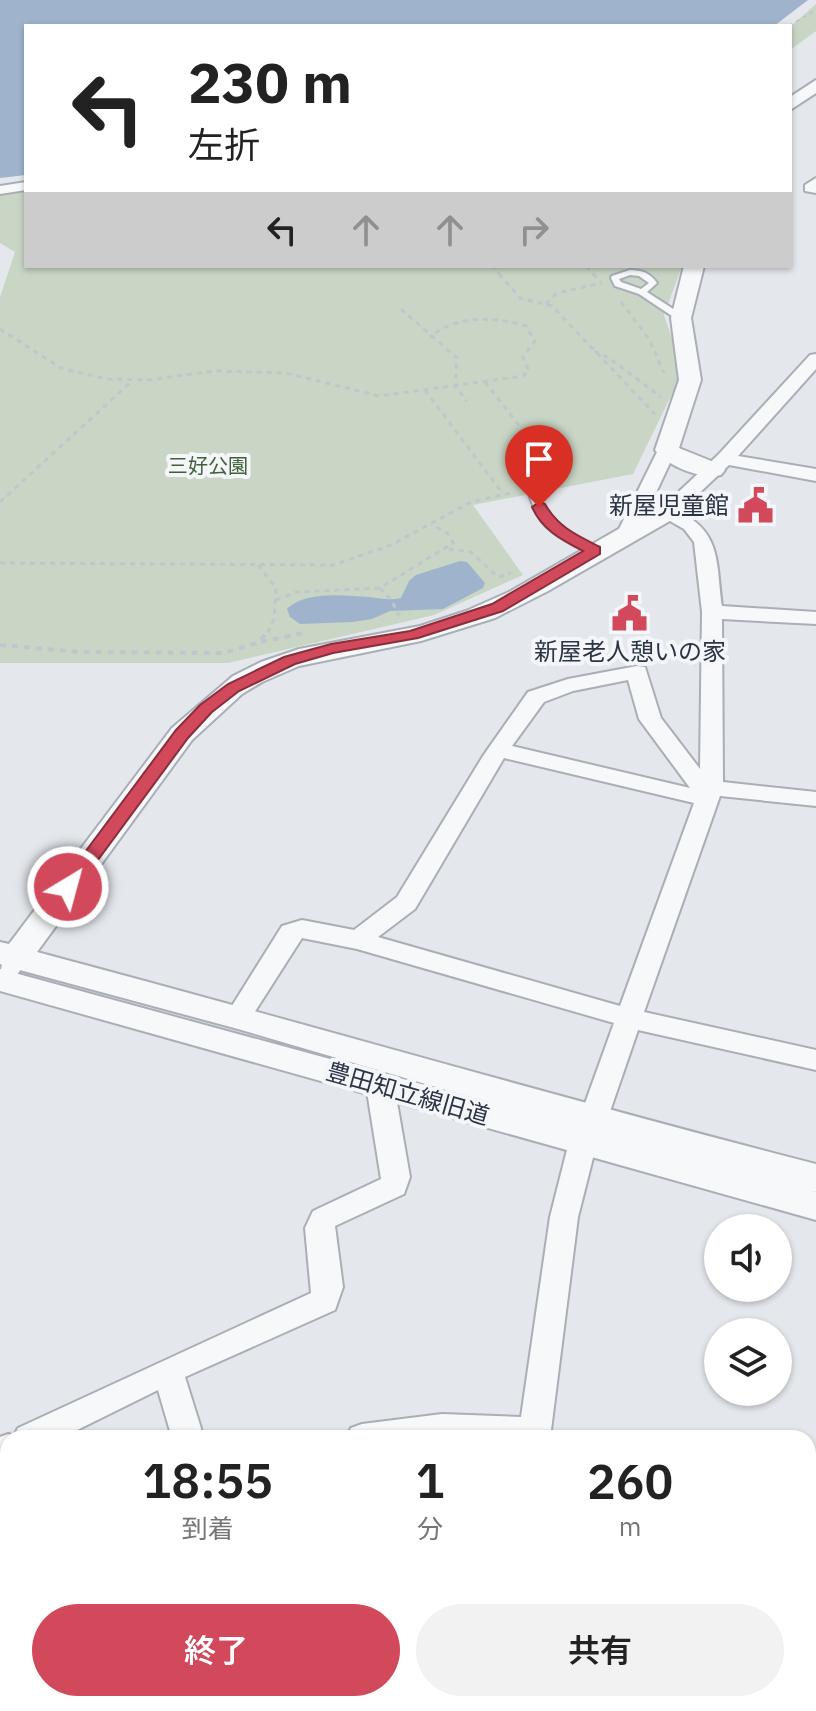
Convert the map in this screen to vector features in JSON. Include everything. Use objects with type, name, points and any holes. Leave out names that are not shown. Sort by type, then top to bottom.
[{"type":"street","points":[[792,104],[813,90]]},
{"type":"street","points":[[816,182],[810,188],[816,189]]},
{"type":"street","points":[[0,190],[24,186]]},
{"type":"street","points":[[628,531],[671,442],[690,380],[681,318],[694,268]]},
{"type":"street","points":[[3,970],[182,734],[233,687],[290,660],[331,649],[413,635],[498,607],[628,531],[666,513],[719,464],[816,359]]},
{"type":"street","points":[[671,442],[676,457],[816,475]]},
{"type":"street","points":[[536,1430],[564,1217],[588,1131],[708,794],[712,612],[704,542],[691,525],[666,513]]},
{"type":"street","points":[[712,612],[816,618]]},
{"type":"street","points":[[358,940],[406,903],[499,750],[536,697],[568,686],[637,672],[650,719],[708,794]]},
{"type":"street","points":[[499,750],[708,794],[816,799]]},
{"type":"street","points":[[238,1017],[291,932],[302,929],[358,940],[629,1018],[816,1060]]},
{"type":"street","name":"豊田知立線旧道","points":[[3,970],[238,1017],[816,1206]]},
{"type":"street","name":"豊田知立線旧道","points":[[3,970],[380,1085],[816,1178]]},
{"type":"street","points":[[46,1430],[324,1301],[328,1287],[320,1228],[323,1219],[394,1186],[396,1177],[380,1085]]},
{"type":"street","points":[[168,1371],[186,1430]]},
{"type":"street","points":[[426,1430],[473,1430]]},
{"type":"lane","points":[[642,292],[681,318]]},
{"type":"lane","points":[[532,489],[544,518],[561,534],[594,551]]},
{"type":"path","points":[[792,24],[816,10]]},
{"type":"path","points":[[494,268],[520,298],[552,306],[671,442]]},
{"type":"path","points":[[593,268],[588,269],[610,291]]},
{"type":"path","points":[[546,304],[557,293],[602,283]]},
{"type":"path","points":[[620,301],[649,339],[665,375]]},
{"type":"path","points":[[401,309],[414,326],[457,358],[455,386],[467,401]]},
{"type":"path","points":[[0,329],[61,368],[107,379],[134,380],[215,371],[275,372],[311,377],[379,396],[523,376],[529,371],[523,357],[535,341],[526,326],[492,319],[445,326],[430,337]]},
{"type":"path","points":[[594,351],[609,358],[652,393],[660,397],[667,395]]},
{"type":"path","points":[[0,502],[134,380]]},
{"type":"path","points":[[0,563],[333,565],[363,557],[471,502],[549,486],[531,464],[547,461],[485,382]]},
{"type":"path","points":[[425,390],[503,494]]},
{"type":"path","points":[[276,600],[297,592],[380,588],[453,543],[448,534],[430,524]]},
{"type":"path","points":[[447,549],[460,547],[474,551],[498,577],[511,573]]},
{"type":"path","points":[[0,645],[21,644],[77,652],[169,650],[208,655],[233,652],[258,643],[270,632],[276,588],[258,565]]},
{"type":"path","points":[[380,588],[392,601],[396,611]]},
{"type":"green space","points":[[816,4],[816,31],[792,49],[792,25]]},
{"type":"green space","name":"三好公園","points":[[24,191],[24,268],[681,268],[664,315],[683,371],[633,474],[473,505],[523,575],[434,615],[228,663],[0,663],[0,297],[15,252],[0,243],[0,194]]},
{"type":"water","points":[[0,0],[808,0],[777,24],[24,24],[24,175],[0,178]]},
{"type":"water","points":[[460,561],[467,562],[485,583],[483,588],[443,609],[390,611],[372,619],[353,622],[300,624],[290,617],[287,609],[294,603],[314,597],[401,598],[409,581],[416,575]]},
{"type":"place","name":"新屋児童館","points":[[755,505]]},
{"type":"place","name":"新屋老人憩いの家","points":[[630,614]]},
{"type":"route","points":[[68,887],[182,734],[233,687],[290,660],[331,649],[413,635],[465,620],[523,594],[594,551],[561,534],[544,518],[539,507]]}]
